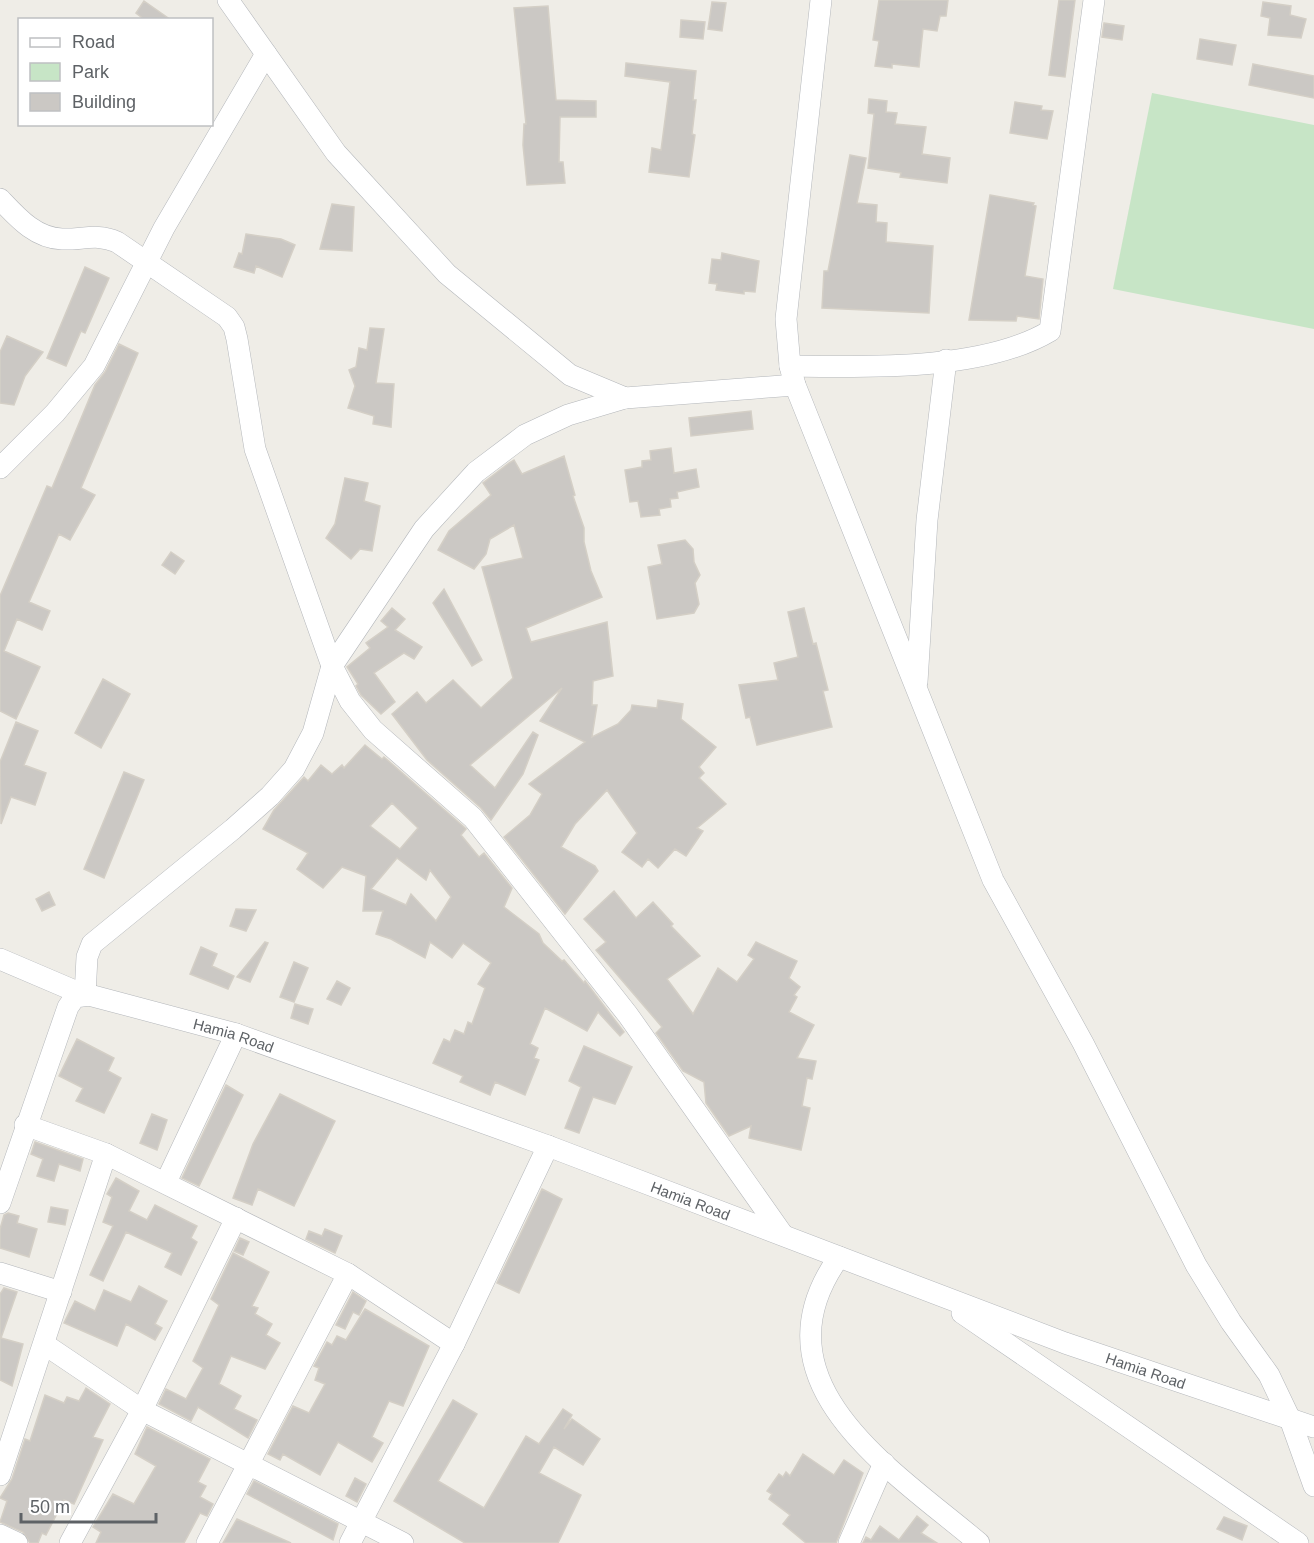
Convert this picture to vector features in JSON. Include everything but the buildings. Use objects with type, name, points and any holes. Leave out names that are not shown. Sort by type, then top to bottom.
[{"type":"street","points":[[228,0],[336,153],[447,274],[570,375],[625,398]]},
{"type":"street","points":[[821,0],[786,319],[793,375],[993,880],[1083,1043],[1196,1265],[1231,1322],[1269,1374],[1290,1419],[1314,1486]]},
{"type":"street","points":[[0,1203],[25,1125],[78,999],[92,944],[233,829],[270,796],[294,769],[313,733],[332,666],[424,529],[476,472],[525,435],[568,415],[625,398],[793,375],[946,360],[1031,343],[1050,331],[1094,0]]},
{"type":"street","points":[[0,468],[55,413],[94,366],[164,228],[266,54]]},
{"type":"street","points":[[0,199],[20,220],[40,234],[61,239],[91,235],[106,237],[227,317],[234,327],[255,449],[332,666],[350,701],[373,730],[473,818],[628,1015],[783,1235]]},
{"type":"street","points":[[917,686],[927,520],[946,360]]},
{"type":"street","name":"Hamia Road","points":[[0,959],[78,999],[236,1034],[548,1146],[1065,1343],[1314,1427]]},
{"type":"street","points":[[166,1182],[236,1034]]},
{"type":"street","points":[[25,1125],[106,1154],[348,1274],[454,1344]]},
{"type":"street","points":[[350,1543],[454,1344],[548,1146]]},
{"type":"street","points":[[0,1475],[106,1154]]},
{"type":"street","points":[[70,1543],[142,1410],[236,1218]]},
{"type":"street","points":[[839,1257],[822,1281],[811,1317],[809,1333],[818,1376],[834,1409],[850,1432],[979,1543]]},
{"type":"street","points":[[0,1273],[61,1292]]},
{"type":"street","points":[[207,1543],[348,1274]]},
{"type":"street","points":[[932,1292],[1298,1543]]},
{"type":"street","points":[[44,1344],[142,1410],[403,1543]]},
{"type":"street","points":[[849,1543],[884,1462]]},
{"type":"street","points":[[0,1535],[17,1543]]},
{"type":"green space","points":[[1152,93],[1314,125],[1314,329],[1113,289]]}]
